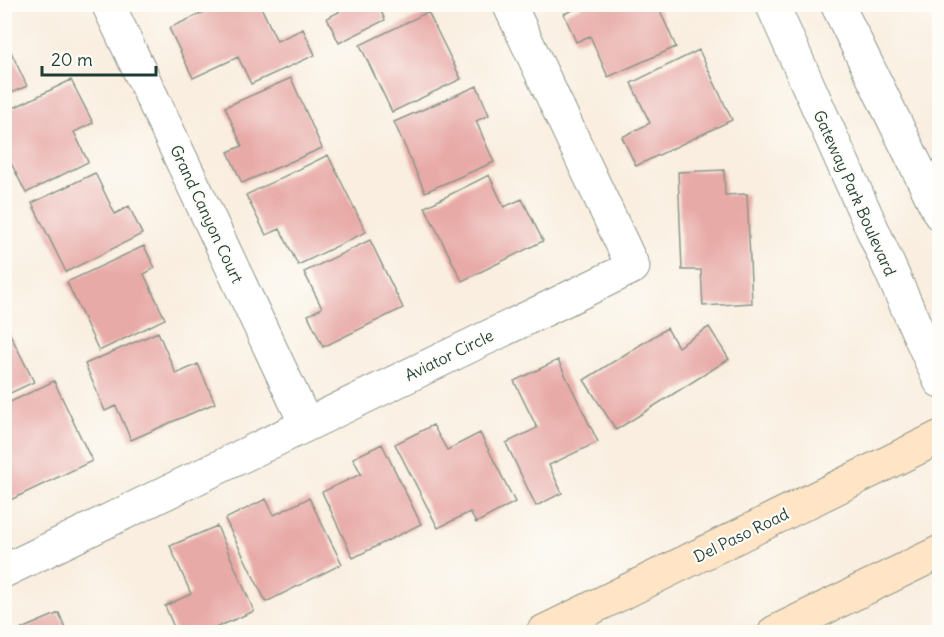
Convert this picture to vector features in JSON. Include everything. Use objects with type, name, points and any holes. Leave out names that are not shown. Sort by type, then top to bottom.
[{"type":"main road","name":"Del Paso Road","points":[[543,633],[939,437]]},
{"type":"main road","points":[[775,633],[939,552]]},
{"type":"street","name":"Grand Canyon Court","points":[[108,4],[306,424]]},
{"type":"street","name":"Aviator Circle","points":[[4,570],[633,267],[508,4]]},
{"type":"street","name":"Gateway Park Boulevard","points":[[772,4],[939,381]]},
{"type":"street","points":[[837,4],[939,214]]},
{"type":"building","points":[[335,4],[378,4],[385,20],[339,43],[327,18],[339,12]]},
{"type":"building","points":[[586,4],[657,4],[676,47],[608,77],[590,36],[576,42],[564,14]]},
{"type":"building","points":[[220,5],[260,5],[277,41],[303,29],[315,55],[251,84],[238,57],[193,78],[169,28]]},
{"type":"building","points":[[428,12],[461,79],[392,112],[360,45]]},
{"type":"building","points":[[4,37],[27,86],[4,96]]},
{"type":"building","points":[[699,50],[732,120],[636,166],[622,137],[650,123],[631,83]]},
{"type":"building","points":[[291,78],[322,148],[242,183],[228,152],[242,146],[225,107]]},
{"type":"building","points":[[71,80],[93,123],[74,132],[88,162],[26,193],[5,151],[5,112]]},
{"type":"building","points":[[477,86],[489,115],[476,121],[494,162],[425,192],[394,122]]},
{"type":"building","points":[[328,155],[366,232],[298,265],[280,229],[266,235],[246,195]]},
{"type":"building","points":[[724,170],[725,195],[747,194],[752,303],[703,306],[701,270],[682,270],[678,172]]},
{"type":"building","points":[[95,173],[115,214],[129,206],[142,234],[66,272],[32,203]]},
{"type":"building","points":[[489,175],[504,207],[522,199],[543,241],[462,281],[425,207]]},
{"type":"building","points":[[370,240],[403,308],[323,347],[308,315],[322,308],[304,272]]},
{"type":"building","points":[[144,246],[155,268],[144,274],[165,319],[99,351],[67,282]]},
{"type":"building","points":[[4,322],[34,382],[4,396]]},
{"type":"building","points":[[709,327],[729,359],[616,430],[584,380],[667,328],[678,347]]},
{"type":"building","points":[[158,332],[176,374],[198,364],[215,403],[131,440],[116,406],[105,411],[85,364]]},
{"type":"building","points":[[558,360],[598,442],[549,465],[562,493],[536,506],[506,443],[537,428],[514,381]]},
{"type":"building","points":[[54,381],[92,461],[4,503],[4,405]]},
{"type":"building","points":[[433,425],[447,450],[480,433],[515,502],[476,523],[470,512],[438,528],[395,444]]},
{"type":"building","points":[[382,444],[421,524],[353,558],[322,492],[361,474],[353,458]]},
{"type":"building","points":[[309,498],[342,564],[266,602],[225,519],[266,499],[274,515]]},
{"type":"building","points":[[217,526],[254,611],[206,632],[176,632],[165,606],[191,594],[170,546]]},
{"type":"building","points":[[59,613],[67,632],[14,632]]}]
